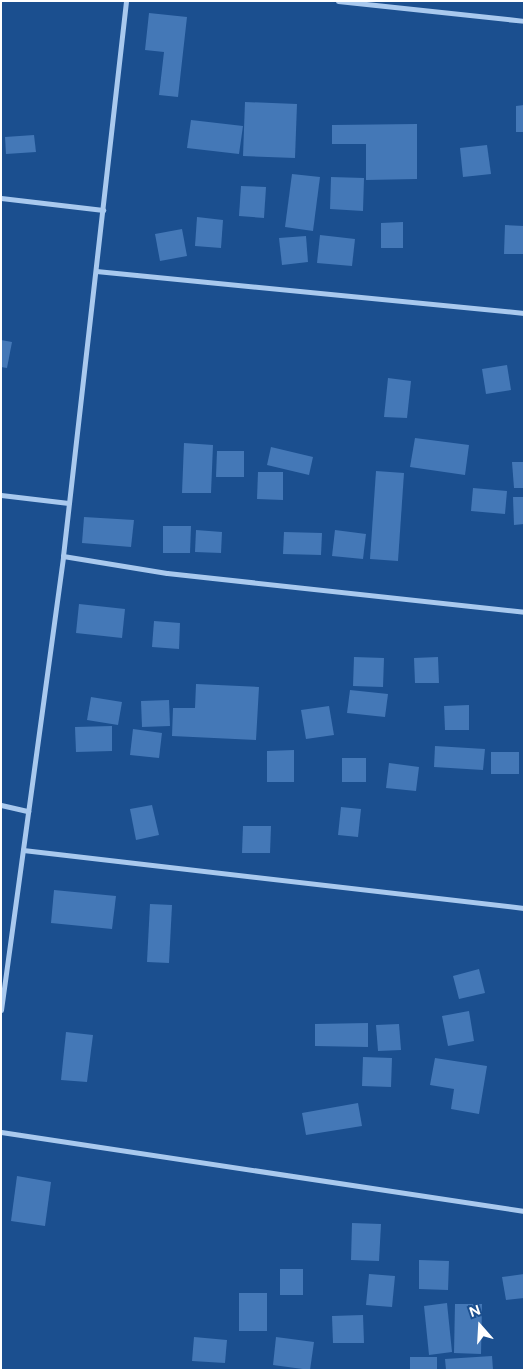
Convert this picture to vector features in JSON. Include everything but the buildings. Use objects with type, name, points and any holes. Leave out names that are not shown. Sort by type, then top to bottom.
[{"type":"street","points":[[1,1010],[63,556],[126,1]]},
{"type":"street","points":[[338,1],[524,21]]},
{"type":"street","points":[[1,198],[103,210]]},
{"type":"street","points":[[96,271],[524,313]]},
{"type":"street","points":[[1,495],[69,503]]},
{"type":"street","points":[[63,556],[167,574],[524,612]]},
{"type":"street","points":[[1,806],[28,811]]},
{"type":"street","points":[[23,850],[524,908]]},
{"type":"street","points":[[1,1132],[524,1210]]}]
